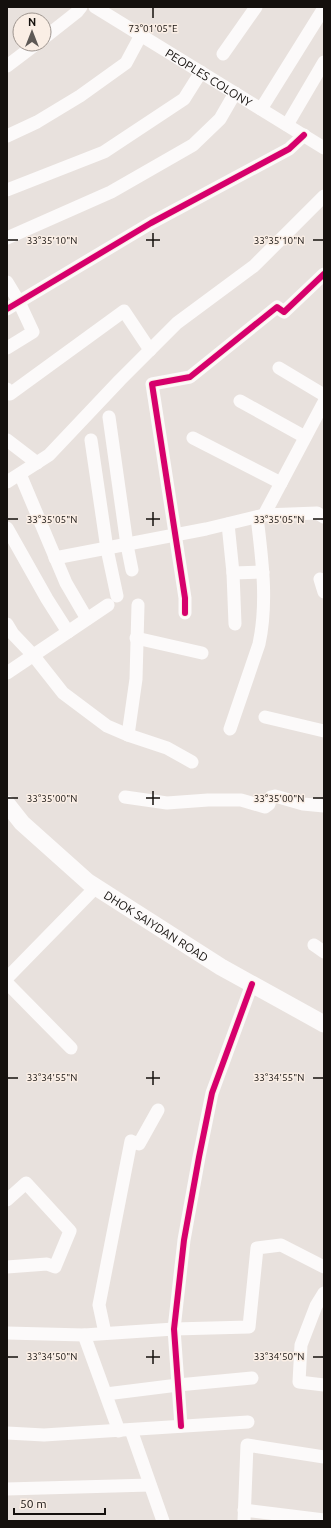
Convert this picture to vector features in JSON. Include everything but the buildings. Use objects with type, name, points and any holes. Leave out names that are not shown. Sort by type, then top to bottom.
[{"type":"main road","name":"DHOK SAIYDAN ROAD","points":[[7,804],[22,823],[88,882],[221,967],[324,1024]]},
{"type":"street","points":[[52,32],[78,12],[81,7]]},
{"type":"street","name":"PEOPLES COLONY","points":[[95,7],[324,148]]},
{"type":"street","points":[[223,54],[256,7]]},
{"type":"street","points":[[261,109],[324,8]]},
{"type":"street","points":[[7,136],[37,122],[80,96],[126,63],[141,35]]},
{"type":"street","points":[[7,66],[25,52]]},
{"type":"street","points":[[287,125],[324,62]]},
{"type":"street","points":[[7,190],[104,152],[184,99],[201,72]]},
{"type":"street","points":[[7,238],[111,192],[192,145],[220,119],[235,93]]},
{"type":"street","points":[[7,309],[151,223],[289,149],[304,135]]},
{"type":"street","points":[[7,482],[49,455],[176,323],[254,266],[324,196]]},
{"type":"street","points":[[185,613],[185,598],[152,384],[190,377],[277,307],[284,312],[324,274]]},
{"type":"street","points":[[7,282],[19,302],[33,332],[7,348]]},
{"type":"street","points":[[8,393],[124,311],[150,350]]},
{"type":"street","points":[[279,368],[324,395]]},
{"type":"street","points":[[240,401],[305,437]]},
{"type":"street","points":[[230,729],[259,644],[262,630],[264,572],[261,516],[281,483],[324,402]]},
{"type":"street","points":[[109,417],[127,545],[132,570]]},
{"type":"street","points":[[193,438],[281,483]]},
{"type":"street","points":[[7,440],[37,462]]},
{"type":"street","points":[[7,673],[112,601],[107,548],[91,440]]},
{"type":"street","points":[[20,474],[66,583],[86,619]]},
{"type":"street","points":[[55,558],[127,545],[261,516],[318,513],[324,517]]},
{"type":"street","points":[[228,524],[233,573],[235,624]]},
{"type":"street","points":[[7,528],[46,599],[68,632]]},
{"type":"street","points":[[233,573],[264,572]]},
{"type":"street","points":[[128,735],[136,678],[138,605]]},
{"type":"street","points":[[7,624],[13,634],[33,655],[63,693],[107,726],[128,735],[167,748],[192,762]]},
{"type":"street","points":[[136,638],[202,653]]},
{"type":"street","points":[[265,716],[324,732]]},
{"type":"street","points":[[125,797],[167,803],[208,800],[241,800],[265,807],[269,804],[271,797],[275,796],[303,804],[324,806]]},
{"type":"street","points":[[7,978],[96,887]]},
{"type":"street","points":[[7,983],[71,1048]]},
{"type":"street","points":[[181,1426],[174,1329],[184,1240],[212,1094],[252,984]]},
{"type":"street","points":[[105,1333],[99,1305],[131,1141],[139,1144],[158,1110]]},
{"type":"street","points":[[7,1200],[26,1184],[70,1230],[55,1267],[46,1264],[7,1268]]},
{"type":"street","points":[[7,1334],[84,1335],[174,1329],[249,1327],[257,1248],[281,1245],[324,1267]]},
{"type":"street","points":[[324,1293],[316,1306],[301,1345],[299,1382],[324,1385]]},
{"type":"street","points":[[84,1335],[106,1394],[125,1430],[150,1485],[163,1521]]},
{"type":"street","points":[[106,1394],[252,1378]]},
{"type":"street","points":[[7,1433],[44,1435],[248,1422]]},
{"type":"street","points":[[324,1457],[247,1445],[244,1515],[324,1520]]},
{"type":"street","points":[[7,1489],[150,1485]]},
{"type":"cycle path","points":[[7,309],[151,223],[289,149],[304,135]]},
{"type":"cycle path","points":[[185,613],[185,598],[152,384],[190,377],[277,307],[284,312],[324,274]]},
{"type":"cycle path","points":[[181,1426],[174,1329],[184,1240],[212,1093],[252,984]]}]
